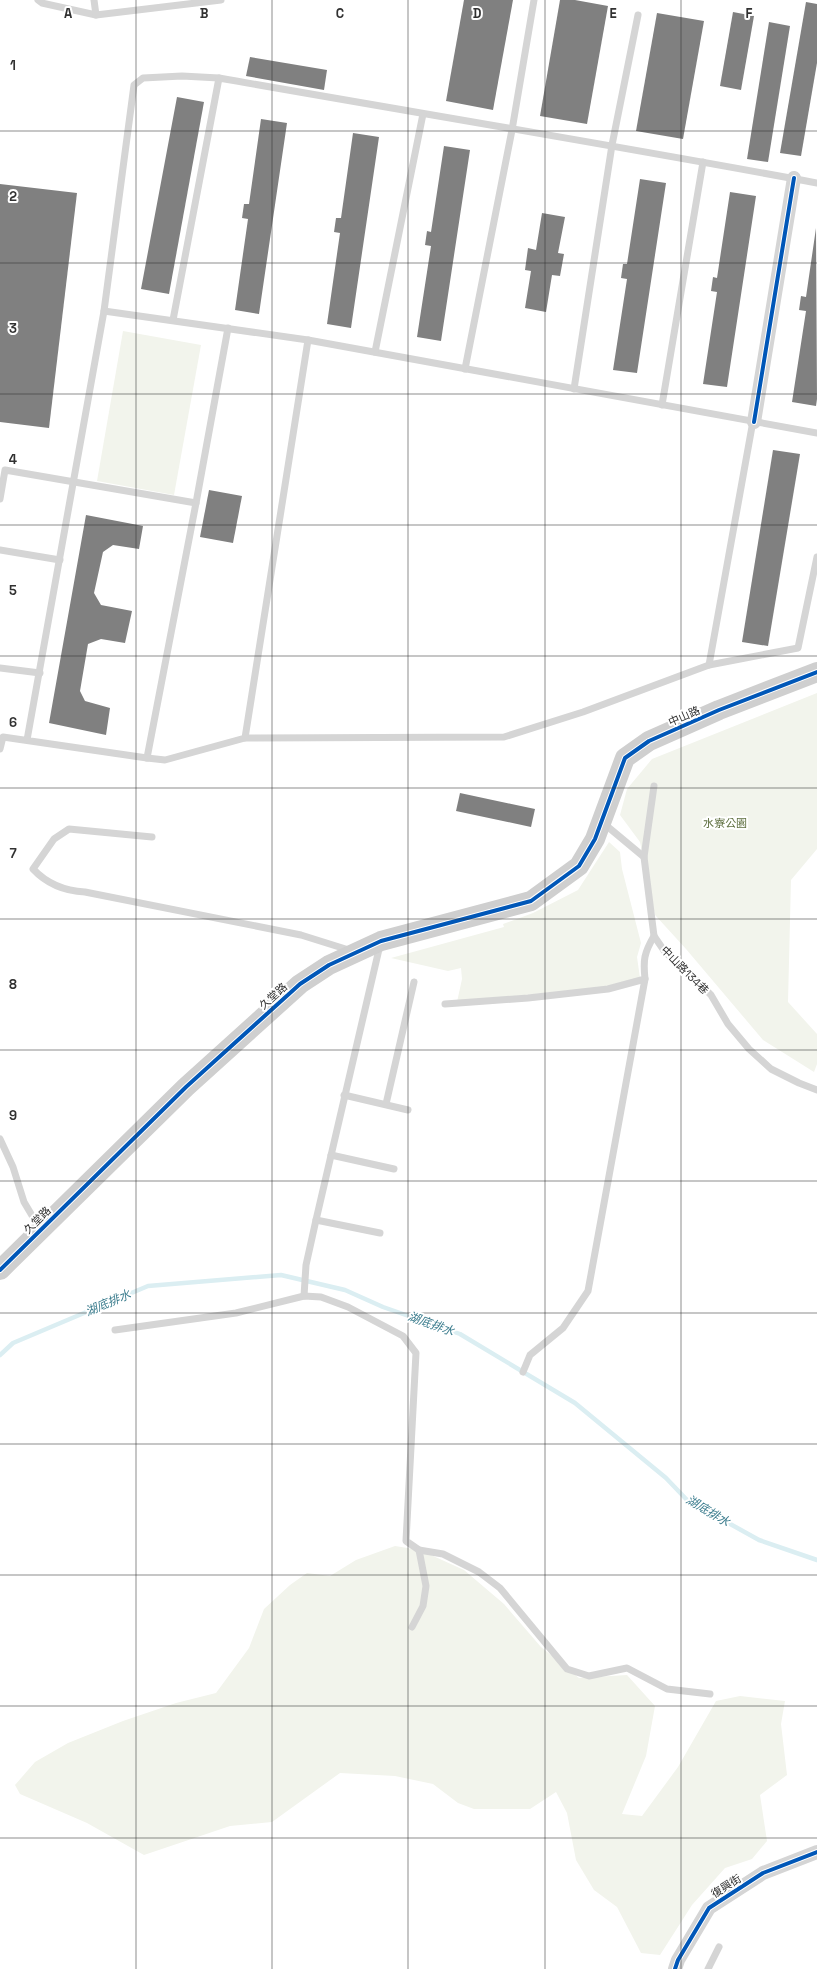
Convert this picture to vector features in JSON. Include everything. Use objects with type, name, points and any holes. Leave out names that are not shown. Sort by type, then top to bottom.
[{"type":"street","points":[[754,422],[794,178]]},
{"type":"street","name":"中山路","points":[[601,821],[625,758],[649,741],[719,710],[817,672]]},
{"type":"street","name":"久堂路","points":[[0,1270],[186,1087],[300,984],[329,965],[381,941],[531,901],[579,866],[595,840],[601,821]]},
{"type":"street","name":"復興街","points":[[675,1969],[678,1960],[709,1908],[763,1874],[817,1852]]},
{"type":"lane","points":[[38,0],[42,3],[96,15],[221,0]]},
{"type":"lane","points":[[94,0],[96,15]]},
{"type":"lane","points":[[465,368],[512,130],[534,0]]},
{"type":"lane","points":[[574,389],[612,145],[638,15]]},
{"type":"lane","points":[[27,740],[104,311],[134,85],[143,78],[182,76],[219,78],[512,130],[612,145],[817,183]]},
{"type":"lane","points":[[173,320],[219,78]]},
{"type":"lane","points":[[375,352],[423,114]]},
{"type":"lane","points":[[662,405],[703,162]]},
{"type":"lane","points":[[104,311],[308,340],[817,433]]},
{"type":"lane","points":[[147,758],[228,328]]},
{"type":"lane","points":[[245,738],[308,340]]},
{"type":"lane","points":[[709,665],[754,422]]},
{"type":"lane","points":[[0,499],[5,470],[196,503]]},
{"type":"lane","points":[[0,550],[60,560]]},
{"type":"lane","points":[[0,749],[1,736],[165,760],[245,738],[504,737],[583,712],[709,665],[798,648],[817,557]]},
{"type":"lane","points":[[0,668],[40,673]]},
{"type":"lane","name":"中山路134巷","points":[[654,786],[644,858],[654,936],[665,952],[688,972],[710,995],[728,1024],[749,1049],[771,1069],[798,1083],[817,1090]]},
{"type":"lane","points":[[601,821],[644,858]]},
{"type":"lane","points":[[152,837],[70,829],[54,839],[32,869],[43,880],[71,891],[85,892],[301,935],[356,952]]},
{"type":"lane","points":[[523,1372],[530,1355],[563,1328],[588,1291],[646,979],[644,964],[645,952],[654,936]]},
{"type":"lane","points":[[304,1296],[306,1266],[344,1095],[381,941]]},
{"type":"lane","points":[[445,1004],[528,998],[608,989],[646,979]]},
{"type":"lane","points":[[386,1104],[414,982]]},
{"type":"lane","points":[[344,1095],[408,1110]]},
{"type":"lane","name":"久堂路","points":[[0,1139],[13,1167],[24,1202],[40,1229]]},
{"type":"lane","points":[[331,1155],[394,1169]]},
{"type":"lane","points":[[316,1220],[380,1234]]},
{"type":"lane","points":[[115,1330],[236,1313],[304,1296],[321,1297],[348,1307],[403,1336],[416,1353],[406,1541],[419,1550],[443,1554],[479,1572],[500,1588],[567,1669],[589,1676],[627,1668],[667,1689],[710,1694]]},
{"type":"lane","points":[[412,1627],[423,1606],[426,1586],[419,1550]]},
{"type":"lane","points":[[708,1969],[719,1948]]},
{"type":"green space","points":[[123,331],[201,345],[174,495],[97,481]]},
{"type":"green space","name":"水寮公園","points":[[817,693],[817,849],[791,880],[788,1002],[817,1034],[817,1064],[814,1072],[763,1040],[686,949],[655,915],[640,842],[620,815],[627,789],[652,759]]},
{"type":"green space","points":[[609,842],[620,852],[622,869],[641,943],[637,957],[640,978],[604,987],[457,1002],[462,979],[461,968],[448,971],[391,958],[504,927],[503,924],[533,913],[578,890]]},
{"type":"green space","points":[[395,1546],[420,1550],[464,1570],[504,1604],[541,1647],[579,1678],[627,1675],[655,1706],[646,1756],[622,1814],[642,1816],[678,1767],[716,1701],[740,1696],[785,1701],[781,1724],[787,1775],[760,1795],[767,1841],[752,1859],[725,1868],[692,1905],[660,1955],[641,1953],[617,1907],[594,1890],[576,1860],[567,1813],[556,1792],[530,1809],[474,1809],[458,1803],[433,1784],[395,1776],[340,1773],[272,1822],[230,1826],[144,1855],[87,1823],[20,1794],[15,1785],[35,1762],[68,1743],[123,1721],[176,1703],[216,1693],[249,1648],[264,1609],[290,1585],[307,1573],[330,1576],[356,1560]]},
{"type":"building","points":[[464,0],[513,0],[493,110],[446,101]]},
{"type":"building","points":[[560,0],[575,0],[608,6],[587,124],[540,116]]},
{"type":"building","points":[[806,2],[817,4],[817,63],[801,156],[780,153]]},
{"type":"building","points":[[733,12],[754,16],[741,90],[720,86]]},
{"type":"building","points":[[657,13],[704,21],[683,139],[636,131]]},
{"type":"building","points":[[769,22],[790,26],[768,162],[747,159]]},
{"type":"building","points":[[250,57],[327,70],[324,90],[246,76]]},
{"type":"building","points":[[177,97],[204,102],[169,294],[141,289]]},
{"type":"building","points":[[261,119],[287,123],[259,314],[235,310],[248,219],[242,218],[244,204],[249,204]]},
{"type":"building","points":[[353,133],[379,137],[351,328],[327,324],[340,233],[334,232],[336,218],[341,218]]},
{"type":"building","points":[[444,146],[470,150],[441,341],[417,337],[431,246],[425,245],[427,231],[431,232]]},
{"type":"building","points":[[640,179],[666,183],[637,373],[613,370],[627,279],[621,278],[623,264],[627,264]]},
{"type":"building","points":[[0,184],[77,193],[49,428],[0,422]]},
{"type":"building","points":[[730,192],[756,196],[727,387],[703,384],[717,292],[711,291],[713,277],[717,278]]},
{"type":"building","points":[[542,213],[565,217],[558,253],[564,254],[560,276],[552,275],[546,312],[525,308],[531,271],[525,270],[528,248],[536,250]]},
{"type":"building","points":[[816,228],[816,406],[792,402],[806,311],[799,310],[801,296],[806,297]]},
{"type":"building","points":[[773,450],[800,454],[768,646],[742,642]]},
{"type":"building","points":[[209,490],[242,496],[233,543],[200,537]]},
{"type":"building","points":[[86,515],[143,526],[139,549],[113,545],[103,552],[94,593],[101,605],[132,611],[125,643],[101,639],[88,644],[80,691],[85,701],[110,708],[106,735],[49,723]]},
{"type":"building","points":[[460,793],[535,809],[531,827],[456,811]]},
{"type":"waterway","name":"湖底排水","points":[[0,1355],[13,1343],[148,1286],[281,1275],[345,1290],[383,1307],[460,1334],[575,1403],[666,1478],[687,1500],[759,1540],[817,1560]]},
{"type":"cycle path","points":[[754,422],[794,178]]},
{"type":"cycle path","points":[[0,1270],[186,1087],[300,984],[329,965],[381,941],[531,901],[579,866],[595,839],[625,758],[649,741],[719,710],[817,672]]},
{"type":"cycle path","points":[[675,1969],[678,1960],[709,1908],[763,1873],[817,1852]]}]
